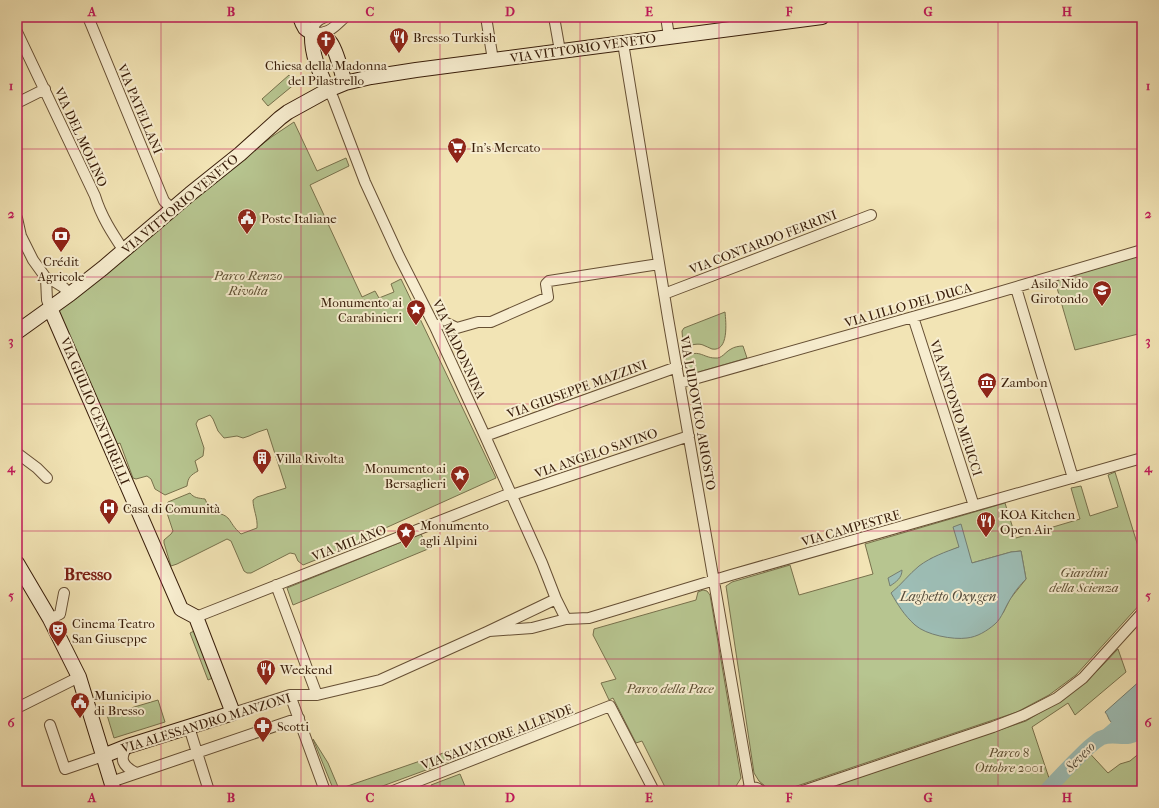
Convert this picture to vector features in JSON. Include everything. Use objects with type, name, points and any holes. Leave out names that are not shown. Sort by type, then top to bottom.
[{"type":"street","name":"VIA PATELLANI","points":[[88,17],[164,201],[172,209]]},
{"type":"street","points":[[300,17],[306,28],[312,33],[325,38],[330,42],[345,83]]},
{"type":"street","points":[[325,17],[316,22],[314,25],[312,42],[313,52],[319,71],[328,90]]},
{"type":"street","points":[[312,33],[322,34],[331,30],[345,17]]},
{"type":"street","points":[[486,17],[493,60]]},
{"type":"street","points":[[554,17],[560,51]]},
{"type":"street","points":[[666,17],[669,36]]},
{"type":"street","name":"VIA VITTORIO VENETO","points":[[17,332],[70,294],[240,154],[280,118],[296,106],[345,83],[358,79],[623,43],[773,20],[822,17]]},
{"type":"street","name":"VIA DEL MOLINO","points":[[18,36],[96,196],[100,210],[124,250]]},
{"type":"street","name":"VIA LUDOVICO ARIOSTO","points":[[623,43],[664,294],[714,581],[747,789]]},
{"type":"street","points":[[17,103],[44,89]]},
{"type":"street","name":"VIA MADONNINA","points":[[328,90],[365,182],[399,256],[435,327],[512,494],[556,599],[566,619]]},
{"type":"street","name":"VIA CONTARDO FERRINI","points":[[664,294],[870,215]]},
{"type":"street","points":[[17,218],[19,233],[33,260],[46,278],[63,287],[70,294]]},
{"type":"street","name":"VIA LILLO DEL DUCA","points":[[680,383],[1016,288],[1142,250]]},
{"type":"street","points":[[435,327],[444,322],[457,328],[478,322],[491,322],[548,297],[546,284],[548,281],[659,264]]},
{"type":"street","points":[[46,278],[47,300],[50,308]]},
{"type":"street","points":[[1016,288],[1073,478]]},
{"type":"street","name":"VIA GIULIO CENTURELLI","points":[[50,308],[181,609],[196,617]]},
{"type":"street","name":"VIA ANTONIO MEUCCI","points":[[913,317],[974,506]]},
{"type":"street","name":"VIA GIUSEPPE MAZZINI","points":[[485,436],[677,367]]},
{"type":"street","name":"VIA ANGELO SAVINO","points":[[512,494],[689,436]]},
{"type":"street","points":[[17,453],[37,468],[47,478]]},
{"type":"street","name":"VIA CAMPESTRE","points":[[489,631],[532,628],[566,619],[589,618],[1142,458]]},
{"type":"street","name":"VIA MILANO","points":[[196,617],[512,494]]},
{"type":"street","points":[[17,563],[50,619],[79,678],[112,786],[136,773],[299,718]]},
{"type":"street","points":[[276,585],[317,695]]},
{"type":"street","points":[[50,619],[60,614],[64,593]]},
{"type":"street","name":"VIA ALESSANDRO MANZONI","points":[[104,756],[128,746],[290,695],[317,695],[380,680],[556,599]]},
{"type":"street","points":[[803,791],[993,727],[1024,715],[1057,698],[1082,678],[1142,613]]},
{"type":"street","points":[[196,617],[233,713]]},
{"type":"street","points":[[17,708],[79,678]]},
{"type":"street","points":[[290,695],[325,791]]},
{"type":"street","name":"VIA SALVATORE ALLENDE","points":[[393,791],[610,706],[654,791]]},
{"type":"street","points":[[50,725],[65,769],[104,756]]},
{"type":"street","points":[[189,727],[210,791]]},
{"type":"street","points":[[128,746],[122,756],[123,762],[136,773]]},
{"type":"street","points":[[747,789],[754,788],[761,791]]},
{"type":"green space","points":[[289,75],[296,83],[268,106],[262,99]]},
{"type":"green space","name":"Parco Renzo Rivolta","points":[[294,122],[317,171],[346,158],[349,166],[310,185],[362,297],[375,291],[379,298],[394,292],[391,284],[401,279],[496,478],[369,535],[365,540],[303,565],[298,561],[295,554],[290,553],[251,573],[247,573],[244,571],[231,541],[227,539],[171,566],[164,543],[164,540],[173,531],[165,507],[168,502],[190,493],[195,497],[205,499],[211,512],[227,517],[241,534],[257,528],[253,500],[257,497],[286,488],[267,429],[243,438],[237,436],[224,438],[218,431],[210,415],[198,420],[196,424],[204,448],[203,456],[195,461],[198,471],[190,477],[187,486],[165,495],[155,489],[151,479],[147,476],[136,479],[133,478],[120,443],[117,444],[57,312],[253,151]]},
{"type":"green space","name":"Asilo Nido Girotondo","points":[[1142,255],[1142,333],[1075,350],[1055,281]]},
{"type":"green space","points":[[725,312],[725,335],[721,346],[717,349],[712,349],[701,344],[687,346],[683,344],[682,331],[684,328]]},
{"type":"green space","points":[[743,346],[747,358],[695,373],[688,369],[685,359],[693,354],[697,353],[711,358],[717,358],[732,348]]},
{"type":"green space","name":"Giardini della Scienza","points":[[1115,472],[1142,559],[1142,602],[1076,675],[1049,695],[1017,712],[782,791],[771,791],[759,781],[754,773],[726,586],[732,582],[790,565],[799,595],[873,574],[865,544],[1005,503],[1016,538],[1080,519],[1071,488],[1081,486],[1090,516],[1118,507],[1108,475]],"holes":[[[959,547],[972,563],[1011,552],[1021,551],[1026,579],[1010,599],[1003,613],[930,559]]]},
{"type":"green space","points":[[421,534],[428,549],[293,605],[287,588]]},
{"type":"green space","name":"Parco della Pace","points":[[703,590],[707,591],[710,595],[741,778],[733,791],[667,791],[642,741],[636,743],[613,698],[609,700],[601,683],[616,679],[593,635],[594,629],[696,600],[698,592]]},
{"type":"green space","points":[[196,630],[215,677],[208,680],[190,633]]},
{"type":"green space","name":"Parco 8 Ottobre 2001","points":[[1118,649],[1126,672],[1075,715],[1068,703],[1032,727],[1049,778],[1083,746],[1108,773],[1120,764],[1130,761],[1142,751],[1142,791],[819,791],[1026,721],[1061,700],[1078,687],[1098,670]]},
{"type":"green space","points":[[158,700],[165,722],[114,738],[107,715]]},
{"type":"green space","points":[[313,739],[328,763],[339,789],[452,750],[456,759],[369,791],[334,791]]},
{"type":"green space","points":[[460,774],[467,791],[433,791],[431,785]]},
{"type":"water","name":"Laghetto Oxy.gen","points":[[961,524],[972,563],[1011,552],[1021,551],[1026,579],[1014,593],[1000,619],[995,624],[978,635],[961,638],[940,636],[920,629],[904,614],[891,593],[915,569],[938,555],[959,547],[953,527]]},
{"type":"water","points":[[902,570],[900,578],[890,586],[888,578]]},
{"type":"water","points":[[1142,679],[1142,722],[1130,730],[1119,730],[1110,721],[1105,712]]},
{"type":"waterway","points":[[1099,739],[1122,718]]},
{"type":"waterway","name":"Seveso","points":[[1046,791],[1083,752],[1100,739],[1107,736],[1131,736],[1142,729]]},
{"type":"place","name":"Bresso Turkish","points":[[399,54]]},
{"type":"place","name":"Chiesa della Madonna del Pilastrello","points":[[326,57]]},
{"type":"place","name":"In's Mercato","points":[[457,164]]},
{"type":"place","name":"Poste Italiane","points":[[247,235]]},
{"type":"place","name":"Crédit Agricole","points":[[61,253]]},
{"type":"place","name":"Asilo Nido Girotondo","points":[[1102,307]]},
{"type":"place","name":"Monumento ai Carabinieri","points":[[416,326]]},
{"type":"place","name":"Zambon","points":[[987,399]]},
{"type":"place","name":"Villa Rivolta","points":[[262,475]]},
{"type":"place","name":"Monumento ai Bersaglieri","points":[[460,492]]},
{"type":"place","name":"Casa di Comunità","points":[[109,525]]},
{"type":"place","name":"KOA Kitchen Open Air","points":[[986,538]]},
{"type":"place","name":"Monumento agli Alpini","points":[[406,549]]},
{"type":"place","name":"Cinema Teatro San Giuseppe","points":[[58,647]]},
{"type":"place","name":"Weekend","points":[[266,686]]},
{"type":"place","name":"Municipio di Bresso","points":[[80,719]]},
{"type":"place","name":"Scotti","points":[[263,743]]},
{"type":"district","name":"Bresso","points":[[88,574]]}]
